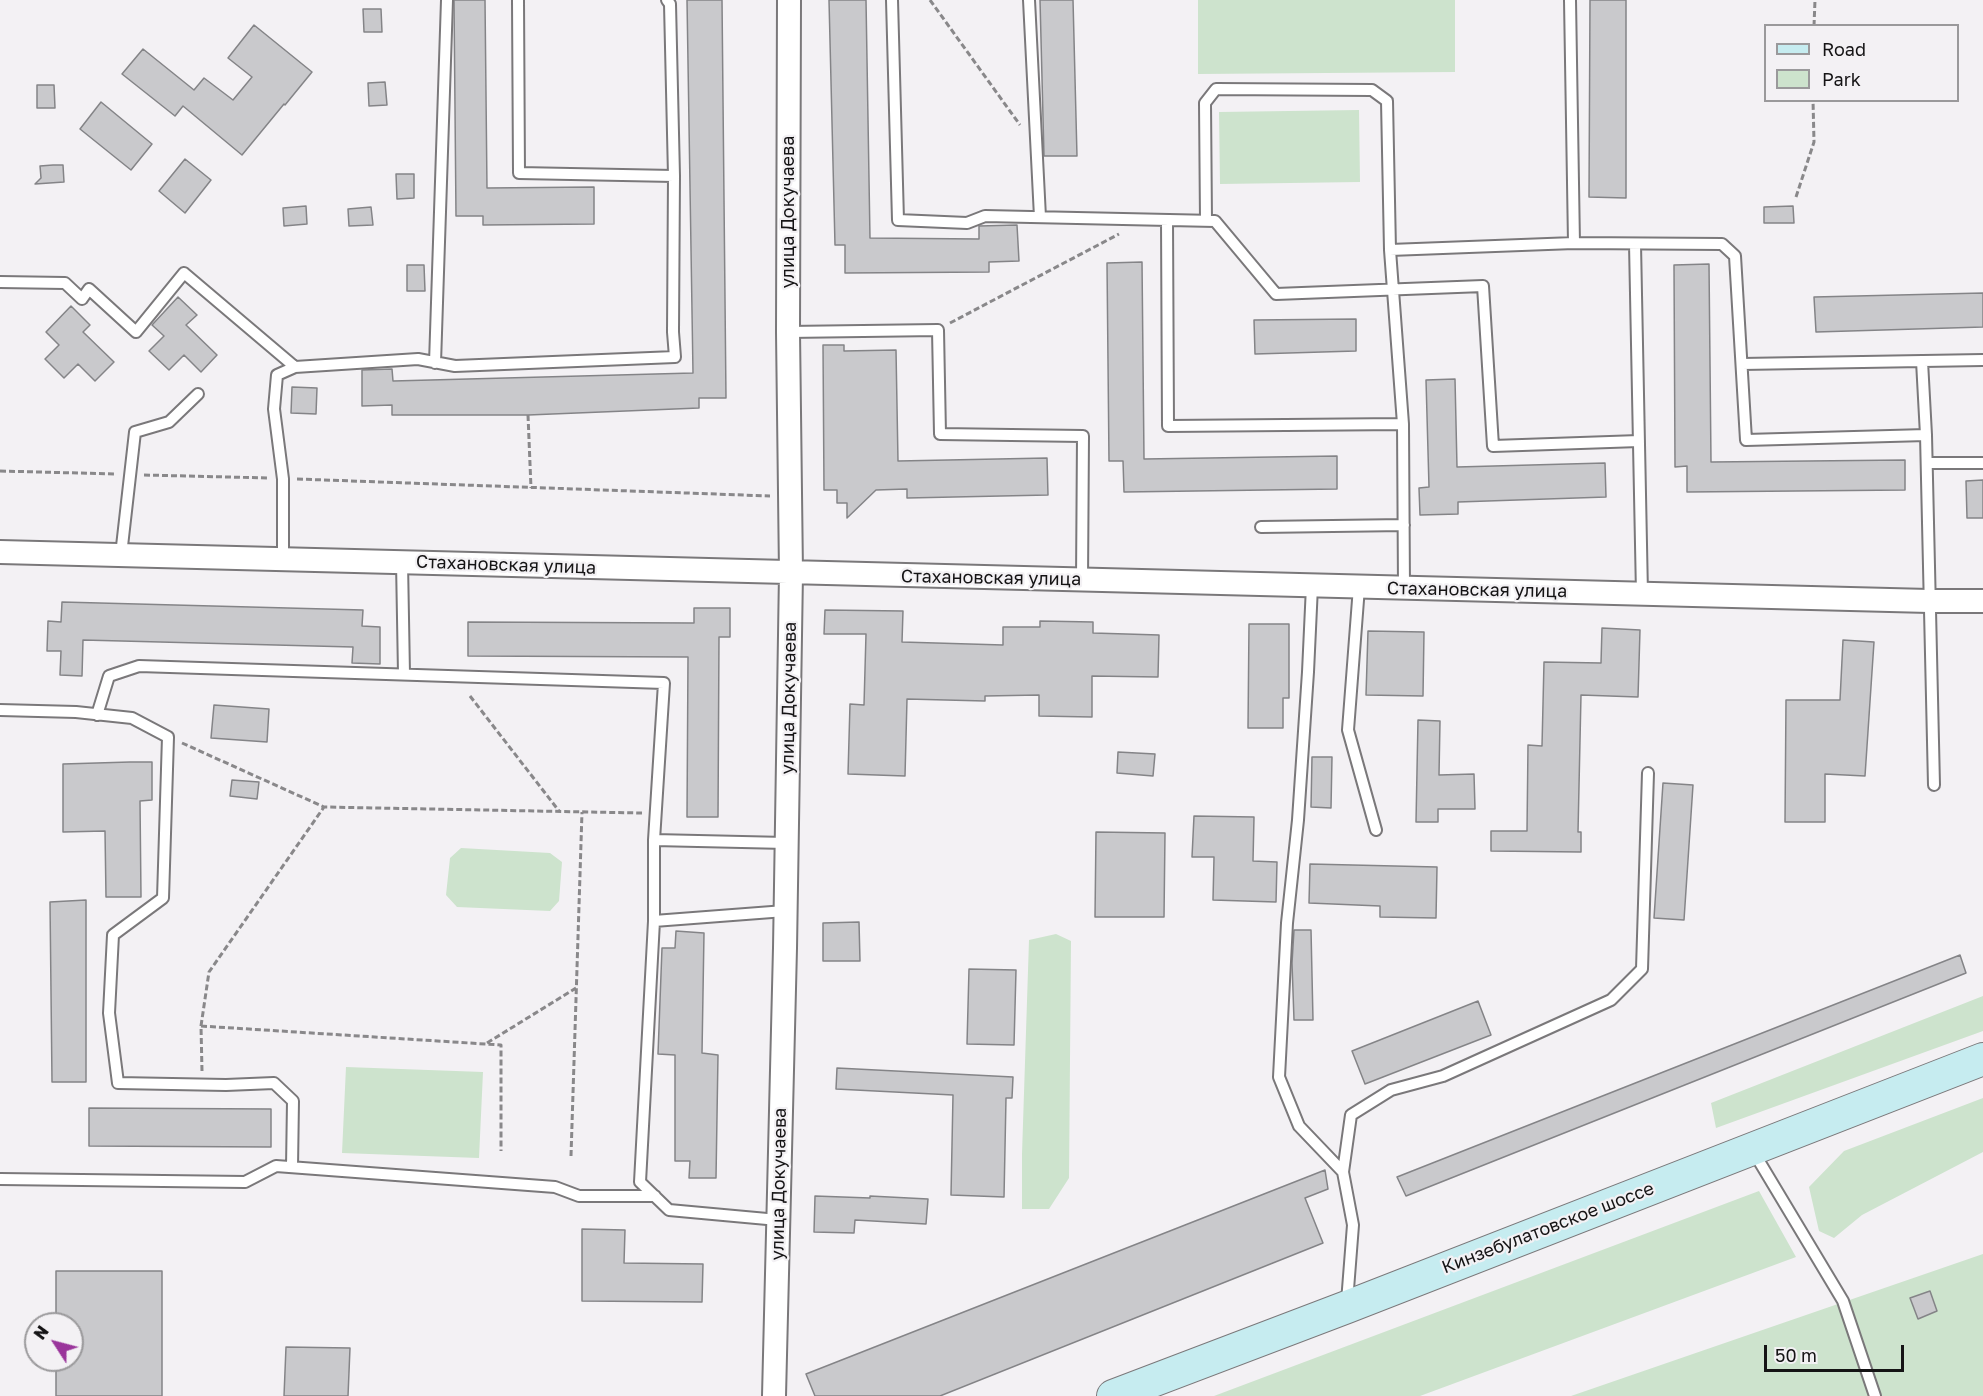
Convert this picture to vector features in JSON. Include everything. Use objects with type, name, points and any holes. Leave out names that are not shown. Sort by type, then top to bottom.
[{"type":"main road","name":"Кинзебулатовское шоссе","points":[[1113,1396],[1347,1308],[1983,1059]]},
{"type":"street","name":"улица Докучаева","points":[[774,1396],[791,573],[788,332],[789,0]]},
{"type":"street","name":"Стахановская улица","points":[[0,552],[1983,601]]},
{"type":"lane","points":[[435,363],[447,0]]},
{"type":"lane","points":[[518,0],[519,173],[674,176]]},
{"type":"lane","points":[[283,559],[283,479],[274,409],[277,375],[295,367],[418,359],[455,366],[675,357],[673,332],[674,176],[670,4],[667,0]]},
{"type":"lane","points":[[892,0],[897,220],[967,223],[985,216],[1206,220],[1215,221],[1276,294],[1484,285],[1493,446],[1639,441]]},
{"type":"lane","points":[[1029,0],[1040,217]]},
{"type":"lane","points":[[1570,0],[1574,243]]},
{"type":"lane","points":[[1206,220],[1205,103],[1216,90],[1372,90],[1387,101],[1390,250],[1403,424],[1404,588]]},
{"type":"lane","points":[[1167,220],[1168,426],[1403,424]]},
{"type":"lane","points":[[1390,250],[1574,243],[1722,244],[1735,256],[1746,440],[1926,435]]},
{"type":"lane","points":[[1635,244],[1642,594]]},
{"type":"lane","points":[[0,282],[65,283],[82,299],[89,289],[135,332],[184,273],[295,367]]},
{"type":"lane","points":[[788,332],[938,330],[940,434],[1083,436],[1082,580]]},
{"type":"lane","points":[[1742,364],[1983,360]]},
{"type":"lane","points":[[1922,361],[1927,463],[1934,785]]},
{"type":"lane","points":[[121,555],[135,432],[170,422],[198,394]]},
{"type":"lane","points":[[1927,463],[1983,463]]},
{"type":"lane","points":[[1261,527],[1404,525]]},
{"type":"lane","points":[[402,562],[404,674]]},
{"type":"lane","points":[[1312,586],[1298,820],[1287,923],[1279,1077],[1299,1126],[1344,1172]]},
{"type":"lane","points":[[1359,587],[1348,730],[1376,830]]},
{"type":"lane","points":[[97,715],[109,676],[140,666],[664,683],[654,840],[654,921],[640,1182],[669,1209],[778,1220]]},
{"type":"lane","points":[[0,710],[76,712],[132,718],[168,737],[163,898],[113,935],[109,1013],[118,1083],[274,1083],[293,1101],[292,1167]]},
{"type":"lane","points":[[1347,1308],[1353,1225],[1344,1172],[1351,1115],[1391,1090],[1443,1076],[1611,1000],[1642,969],[1648,773]]},
{"type":"lane","points":[[654,840],[786,843]]},
{"type":"lane","points":[[654,921],[785,911]]},
{"type":"lane","points":[[1752,1148],[1843,1301],[1875,1396]]},
{"type":"lane","points":[[0,1179],[245,1182],[276,1166],[555,1187],[579,1196],[655,1196]]},
{"type":"path","points":[[930,0],[1036,146]]},
{"type":"path","points":[[1814,24],[1815,0]]},
{"type":"path","points":[[1796,197],[1814,142],[1813,102]]},
{"type":"path","points":[[938,330],[1146,219]]},
{"type":"path","points":[[528,416],[531,488]]},
{"type":"path","points":[[0,471],[790,496]]},
{"type":"path","points":[[470,696],[559,811]]},
{"type":"path","points":[[168,737],[324,807],[656,813]]},
{"type":"path","points":[[202,1084],[201,1026],[209,972],[324,807]]},
{"type":"path","points":[[571,1156],[582,812]]},
{"type":"path","points":[[486,1044],[576,988]]},
{"type":"path","points":[[201,1026],[501,1045],[501,1151]]},
{"type":"green space","points":[[1198,0],[1455,0],[1455,72],[1198,74]]},
{"type":"green space","points":[[1359,110],[1360,182],[1220,184],[1219,112]]},
{"type":"green space","points":[[461,848],[550,853],[562,862],[559,901],[550,911],[457,907],[446,895],[450,858]]},
{"type":"green space","points":[[1056,934],[1071,941],[1069,1178],[1049,1209],[1022,1209],[1029,940]]},
{"type":"green space","points":[[1983,996],[1983,1031],[1716,1128],[1711,1103]]},
{"type":"green space","points":[[346,1067],[483,1072],[479,1158],[342,1153]]},
{"type":"green space","points":[[1983,1098],[1983,1152],[1862,1215],[1834,1238],[1819,1231],[1809,1187],[1844,1151]]},
{"type":"green space","points":[[1759,1191],[1796,1257],[1420,1396],[1214,1396]]},
{"type":"green space","points":[[1983,1254],[1983,1396],[1571,1396]]},
{"type":"building","points":[[454,0],[485,0],[487,188],[594,187],[594,224],[483,225],[483,216],[456,216]]},
{"type":"building","points":[[687,0],[722,0],[726,398],[699,398],[699,408],[528,415],[392,415],[392,405],[362,406],[362,370],[392,369],[393,381],[693,373]]},
{"type":"building","points":[[829,0],[866,0],[870,238],[979,239],[979,226],[1017,225],[1019,261],[989,262],[989,272],[845,273],[845,245],[835,245]]},
{"type":"building","points":[[1040,0],[1073,0],[1077,156],[1044,156]]},
{"type":"building","points":[[1590,0],[1626,0],[1626,198],[1589,197]]},
{"type":"building","points":[[363,9],[381,9],[382,32],[364,32]]},
{"type":"building","points":[[254,25],[312,72],[242,155],[183,106],[175,116],[122,74],[143,49],[194,90],[204,78],[233,100],[252,77],[228,58]]},
{"type":"building","points":[[385,82],[387,105],[369,106],[368,83]]},
{"type":"building","points":[[37,85],[54,85],[55,108],[37,108]]},
{"type":"building","points":[[101,102],[152,144],[131,170],[80,129]]},
{"type":"building","points":[[185,159],[211,180],[185,213],[159,191]]},
{"type":"building","points":[[63,165],[64,182],[35,184],[41,178],[40,166]]},
{"type":"building","points":[[396,174],[414,174],[414,198],[397,199]]},
{"type":"building","points":[[306,206],[307,224],[284,226],[283,208]]},
{"type":"building","points":[[1793,206],[1794,223],[1764,223],[1764,207]]},
{"type":"building","points":[[371,207],[373,225],[349,226],[348,209]]},
{"type":"building","points":[[1142,262],[1144,459],[1337,456],[1337,489],[1124,492],[1123,461],[1109,461],[1107,263]]},
{"type":"building","points":[[1709,264],[1711,462],[1905,460],[1905,490],[1687,492],[1687,466],[1675,467],[1674,265]]},
{"type":"building","points":[[407,265],[424,265],[425,291],[407,291]]},
{"type":"building","points":[[1983,293],[1983,327],[1816,332],[1814,297]]},
{"type":"building","points":[[178,297],[197,315],[186,325],[217,355],[201,372],[184,355],[169,370],[149,351],[164,336],[152,325]]},
{"type":"building","points":[[71,306],[90,325],[83,332],[114,362],[95,381],[78,364],[64,378],[45,359],[59,345],[46,332]]},
{"type":"building","points":[[1356,319],[1356,351],[1255,354],[1254,320]]},
{"type":"building","points":[[823,345],[844,345],[844,351],[896,350],[898,461],[1047,458],[1048,495],[907,498],[907,489],[876,490],[847,518],[847,503],[837,503],[837,490],[824,490]]},
{"type":"building","points":[[1455,379],[1457,467],[1605,463],[1606,497],[1458,502],[1458,514],[1420,515],[1419,488],[1429,487],[1426,380]]},
{"type":"building","points":[[292,387],[317,388],[316,414],[291,413]]},
{"type":"building","points":[[1983,480],[1983,518],[1967,518],[1966,481]]},
{"type":"building","points":[[62,602],[363,610],[362,626],[380,627],[380,664],[352,663],[353,647],[83,640],[82,676],[60,675],[61,651],[47,651],[48,621],[61,622]]},
{"type":"building","points":[[694,608],[730,608],[730,637],[719,637],[718,817],[687,817],[688,657],[468,656],[468,622],[694,623]]},
{"type":"building","points":[[825,610],[903,611],[902,642],[1003,645],[1003,627],[1040,627],[1040,621],[1093,622],[1093,633],[1159,635],[1158,677],[1092,676],[1092,717],[1039,716],[1039,695],[985,696],[985,701],[907,699],[905,776],[848,774],[850,704],[864,705],[866,634],[824,634]]},
{"type":"building","points":[[1249,624],[1289,624],[1289,698],[1283,698],[1283,728],[1248,728]]},
{"type":"building","points":[[1602,628],[1640,630],[1638,697],[1581,695],[1578,832],[1581,832],[1581,852],[1491,851],[1491,831],[1527,831],[1528,745],[1542,746],[1544,662],[1601,663]]},
{"type":"building","points":[[1368,631],[1424,632],[1423,696],[1366,695]]},
{"type":"building","points":[[1843,640],[1874,642],[1865,776],[1825,774],[1825,822],[1785,822],[1786,700],[1840,700]]},
{"type":"building","points":[[214,705],[269,709],[267,742],[211,738]]},
{"type":"building","points":[[1418,720],[1440,721],[1439,775],[1474,774],[1475,809],[1438,809],[1438,822],[1416,822]]},
{"type":"building","points":[[1118,752],[1155,754],[1153,776],[1117,773]]},
{"type":"building","points":[[1312,757],[1332,757],[1331,808],[1311,807]]},
{"type":"building","points":[[152,762],[152,800],[140,801],[141,897],[106,897],[105,831],[63,832],[63,764]]},
{"type":"building","points":[[232,780],[259,782],[257,799],[230,796]]},
{"type":"building","points":[[1663,783],[1693,785],[1684,920],[1654,918]]},
{"type":"building","points":[[1194,816],[1254,817],[1253,861],[1277,862],[1276,902],[1213,900],[1214,857],[1192,857]]},
{"type":"building","points":[[1096,832],[1165,833],[1164,917],[1095,917]]},
{"type":"building","points":[[1310,864],[1437,867],[1436,918],[1380,917],[1380,906],[1309,903]]},
{"type":"building","points":[[86,900],[86,1082],[52,1082],[50,902]]},
{"type":"building","points":[[859,922],[860,961],[823,961],[823,923]]},
{"type":"building","points":[[1294,930],[1311,930],[1313,1020],[1294,1020],[1292,963]]},
{"type":"building","points":[[676,931],[704,933],[702,1053],[718,1055],[716,1178],[689,1178],[690,1161],[675,1161],[675,1055],[658,1054],[662,948],[675,948]]},
{"type":"building","points":[[1960,955],[1966,973],[1406,1196],[1397,1177]]},
{"type":"building","points":[[969,969],[1016,970],[1014,1045],[967,1044]]},
{"type":"building","points":[[1478,1001],[1491,1035],[1365,1084],[1352,1051]]},
{"type":"building","points":[[837,1068],[1013,1077],[1012,1098],[1006,1098],[1004,1197],[951,1195],[953,1095],[836,1089]]},
{"type":"building","points":[[89,1108],[271,1109],[271,1147],[89,1146]]},
{"type":"building","points":[[1325,1170],[1328,1189],[1305,1198],[1323,1243],[940,1396],[815,1396],[806,1374]]},
{"type":"building","points":[[815,1196],[928,1199],[926,1224],[855,1220],[854,1233],[814,1232]]},
{"type":"building","points":[[582,1229],[625,1230],[624,1263],[703,1264],[702,1302],[582,1301]]},
{"type":"building","points":[[56,1271],[162,1271],[162,1396],[56,1396],[56,1372],[84,1372],[84,1312],[56,1312]]},
{"type":"building","points":[[1930,1291],[1937,1311],[1918,1319],[1910,1298]]},
{"type":"building","points":[[286,1347],[350,1348],[348,1396],[284,1396]]}]
